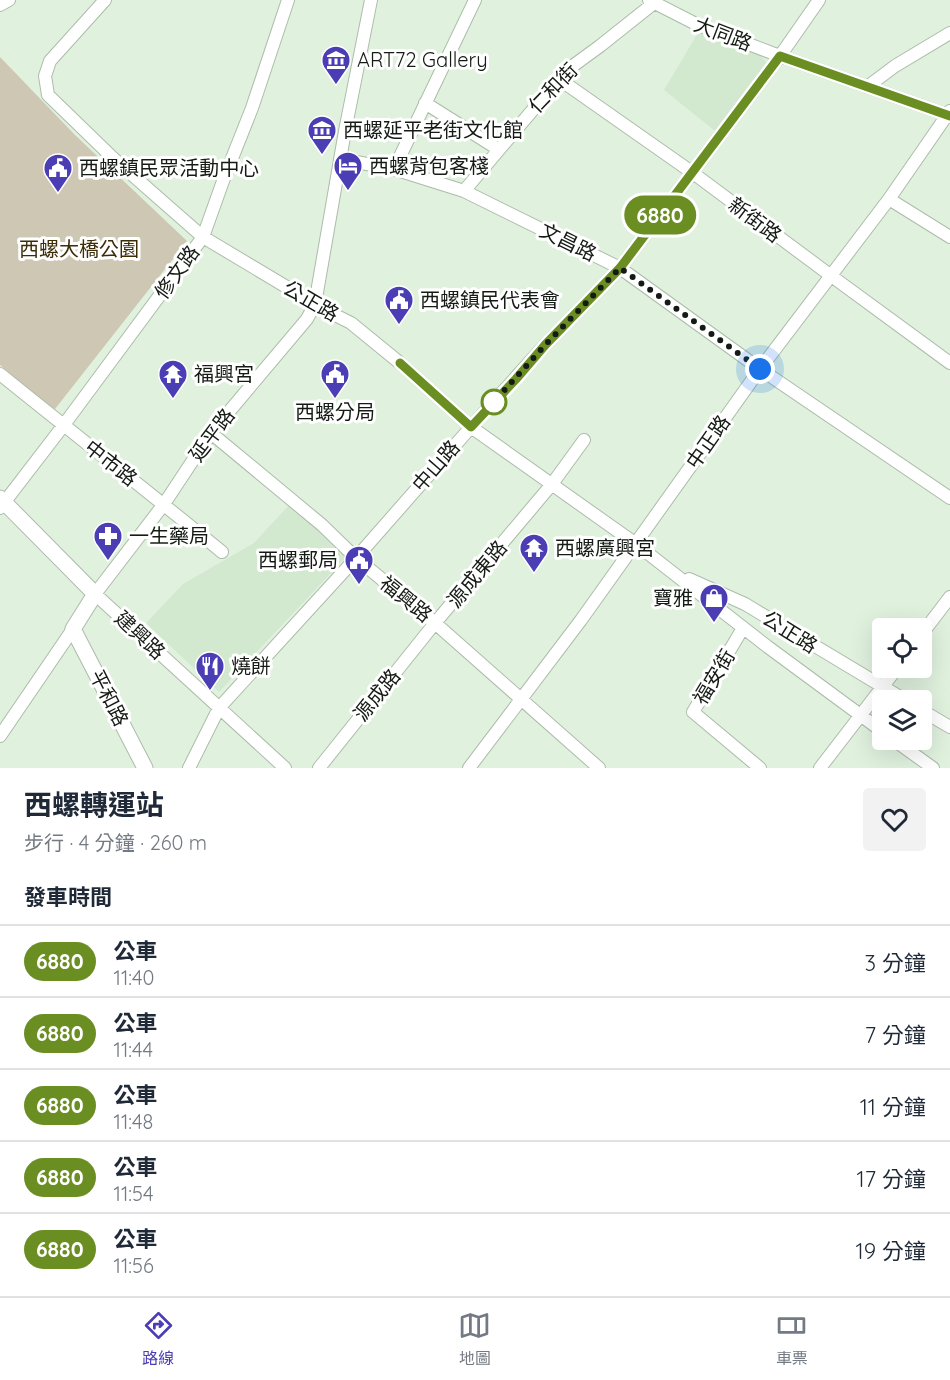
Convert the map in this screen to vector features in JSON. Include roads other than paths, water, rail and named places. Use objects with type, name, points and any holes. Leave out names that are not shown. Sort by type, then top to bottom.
[{"type":"main road","name":"建興路","points":[[2,503],[95,594]]},
{"type":"main road","name":"延平路","points":[[73,628],[95,594]]},
{"type":"main road","name":"平和路","points":[[73,628],[145,768]]},
{"type":"street","points":[[0,5],[9,0]]},
{"type":"street","name":"公正路","points":[[105,0],[50,62],[45,76],[48,95],[113,158],[203,237],[351,323],[400,363],[471,427],[636,544],[743,628],[872,723]]},
{"type":"street","name":"修文路","points":[[2,503],[63,426],[203,237],[252,108],[288,0]]},
{"type":"street","name":"延平路","points":[[95,594],[164,504],[212,433],[307,319],[315,304],[371,0]]},
{"type":"street","points":[[394,169],[475,0]]},
{"type":"street","name":"中山路","points":[[189,768],[219,708],[546,344],[620,268],[780,56],[819,0]]},
{"type":"street","name":"大同路","points":[[653,1],[696,24],[867,87],[949,114]]},
{"type":"street","name":"仁和街","points":[[465,191],[559,79],[653,1]]},
{"type":"street","points":[[867,87],[895,66],[950,33]]},
{"type":"street","name":"新街路","points":[[559,79],[693,173],[950,363]]},
{"type":"street","points":[[425,103],[498,149]]},
{"type":"street","name":"中正路","points":[[469,768],[522,700],[760,369],[889,199],[949,114]]},
{"type":"street","name":"文昌路","points":[[340,159],[394,169],[465,191],[620,268],[760,369],[950,498]]},
{"type":"street","points":[[889,199],[950,237]]},
{"type":"street","name":"中市路","points":[[0,374],[222,552]]},
{"type":"street","name":"福興路","points":[[212,433],[322,525],[356,558],[435,623],[599,768]]},
{"type":"street","name":"源成東路","points":[[435,623],[552,484],[584,440]]},
{"type":"street","name":"公正路","points":[[672,572],[745,604],[887,690]]},
{"type":"street","name":"建興路","points":[[95,594],[285,768]]},
{"type":"street","points":[[932,621],[950,597]]},
{"type":"street","name":"源成路","points":[[319,768],[435,623]]},
{"type":"street","name":"延平路","points":[[0,736],[73,628]]},
{"type":"street","name":"福安街","points":[[743,628],[693,712],[760,768]]},
{"type":"street","points":[[820,768],[889,678]]},
{"type":"street","points":[[932,716],[950,727]]},
{"type":"street","points":[[908,750],[933,768]]},
{"type":"place","name":"ART72 Gallery","points":[[336,86]]},
{"type":"place","name":"西螺延平老街文化館","points":[[322,156]]},
{"type":"place","name":"西螺背包客棧","points":[[348,192]]},
{"type":"place","name":"西螺鎮民眾活動中心","points":[[58,194]]},
{"type":"place","name":"西螺鎮民代表會","points":[[399,326]]},
{"type":"place","name":"福興宮","points":[[173,400]]},
{"type":"place","name":"西螺分局","points":[[335,400]]},
{"type":"place","name":"一生藥局","points":[[108,562]]},
{"type":"place","name":"西螺廣興宮","points":[[534,574]]},
{"type":"place","name":"西螺郵局","points":[[359,586]]},
{"type":"place","name":"寶雅","points":[[714,624]]},
{"type":"place","name":"燒餅","points":[[210,692]]},
{"type":"park label","name":"西螺大橋公園","points":[[79,249]]}]
